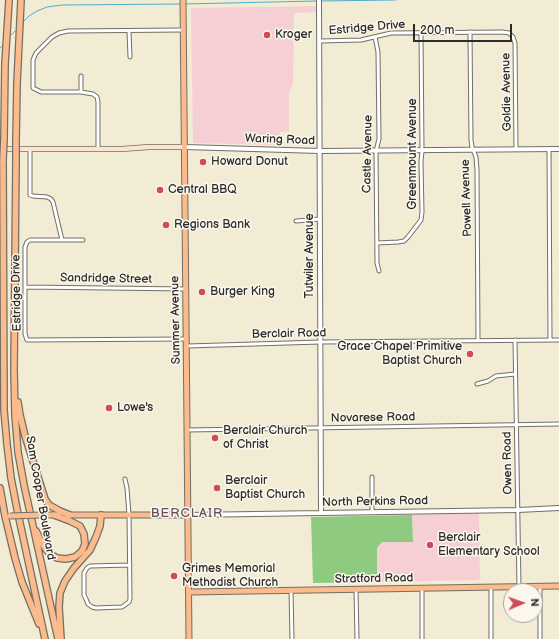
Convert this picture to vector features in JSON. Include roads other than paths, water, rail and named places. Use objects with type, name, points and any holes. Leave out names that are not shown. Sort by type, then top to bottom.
[{"type":"highway","name":"Sam Cooper Boulevard","points":[[9,0],[5,64],[3,160],[4,410],[11,478],[44,639]]},
{"type":"highway","name":"Sam Cooper Boulevard","points":[[21,0],[16,141],[15,415],[18,452],[58,639]]},
{"type":"highway","points":[[0,356],[3,342]]},
{"type":"highway","points":[[14,375],[25,436],[45,498],[49,505],[70,515]]},
{"type":"highway","points":[[0,488],[1,507],[15,558],[22,582],[44,639]]},
{"type":"highway","points":[[30,511],[44,547],[50,554],[57,558],[66,559],[75,556],[82,551],[85,544],[84,534],[80,526],[70,520],[54,515]]},
{"type":"highway","points":[[61,639],[59,606],[60,593],[65,580],[90,550],[100,526],[101,515]]},
{"type":"main road","name":"Summer Avenue","points":[[183,0],[189,639]]},
{"type":"main road","name":"Waring Road","points":[[0,149],[129,149],[149,147],[185,147]]},
{"type":"main road","name":"North Perkins Road","points":[[4,516],[189,515]]},
{"type":"main road","name":"Stratford Road","points":[[543,586],[559,586]]},
{"type":"main road","name":"Stratford Road","points":[[189,592],[503,587]]},
{"type":"street","name":"Tutwiler Avenue","points":[[319,0],[321,513]]},
{"type":"street","points":[[98,149],[97,97],[92,94],[80,92],[41,92],[33,88],[34,60],[36,53],[52,37],[59,33],[68,31],[183,30]]},
{"type":"street","points":[[129,31],[130,57]]},
{"type":"street","name":"Powell Avenue","points":[[470,32],[471,137],[477,159],[478,340]]},
{"type":"street","name":"Estridge Drive","points":[[320,41],[361,40],[388,33],[506,32],[512,35]]},
{"type":"street","name":"Greenmount Avenue","points":[[377,243],[404,241],[408,238],[421,220],[422,33]]},
{"type":"street","name":"Goldie Avenue","points":[[512,35],[515,43],[516,150]]},
{"type":"street","name":"Castle Avenue","points":[[375,37],[378,52],[379,139],[376,151],[377,266],[379,271]]},
{"type":"street","points":[[80,92],[81,76]]},
{"type":"street","name":"Waring Road","points":[[185,147],[320,151],[559,149]]},
{"type":"street","points":[[30,149],[30,195],[47,197],[51,199],[62,240],[83,240]]},
{"type":"street","points":[[549,149],[548,253],[550,340]]},
{"type":"street","points":[[296,221],[320,220]]},
{"type":"street","name":"Estridge Drive","points":[[62,240],[30,240],[27,242],[25,334],[27,340],[187,339]]},
{"type":"street","name":"Sandridge Street","points":[[26,287],[186,289]]},
{"type":"street","name":"Owen Road","points":[[516,340],[515,374],[519,583]]},
{"type":"street","name":"Berclair Road","points":[[187,346],[320,342],[559,340]]},
{"type":"street","points":[[477,384],[488,381],[496,376],[515,374]]},
{"type":"street","name":"Novarese Road","points":[[187,430],[559,424]]},
{"type":"street","points":[[372,477],[372,512]]},
{"type":"street","points":[[125,479],[130,516],[130,565],[130,599],[129,602],[122,607],[92,607],[84,594],[85,569],[90,566],[130,565]]},
{"type":"street","name":"North Perkins Road","points":[[189,515],[518,510],[559,508]]},
{"type":"street","points":[[491,587],[492,639]]},
{"type":"street","points":[[422,588],[422,639]]},
{"type":"street","points":[[356,589],[357,639]]},
{"type":"street","points":[[291,590],[292,639]]},
{"type":"street","points":[[540,623],[540,639]]},
{"type":"waterway","points":[[320,1],[396,0]]},
{"type":"waterway","points":[[184,4],[317,1]]},
{"type":"waterway","points":[[24,21],[37,11],[47,7],[62,5],[181,4]]},
{"type":"waterway","points":[[11,35],[15,31]]},
{"type":"place","name":"Kroger","points":[[267,35]]},
{"type":"place","name":"Howard Donut","points":[[203,162]]},
{"type":"place","name":"Central BBQ","points":[[160,190]]},
{"type":"place","name":"Regions Bank","points":[[166,225]]},
{"type":"place","name":"Burger King","points":[[202,292]]},
{"type":"place","name":"Grace Chapel Primitive Baptist Church","points":[[470,354]]},
{"type":"place","name":"Lowe's","points":[[109,408]]},
{"type":"place","name":"Berclair Church of Christ","points":[[215,438]]},
{"type":"place","name":"Berclair Baptist Church","points":[[217,488]]},
{"type":"place","name":"Berclair Elementary School","points":[[430,545]]},
{"type":"place","name":"Grimes Memorial Methodist Church","points":[[174,576]]},
{"type":"district","name":"BERCLAIR","points":[[187,514]]}]
